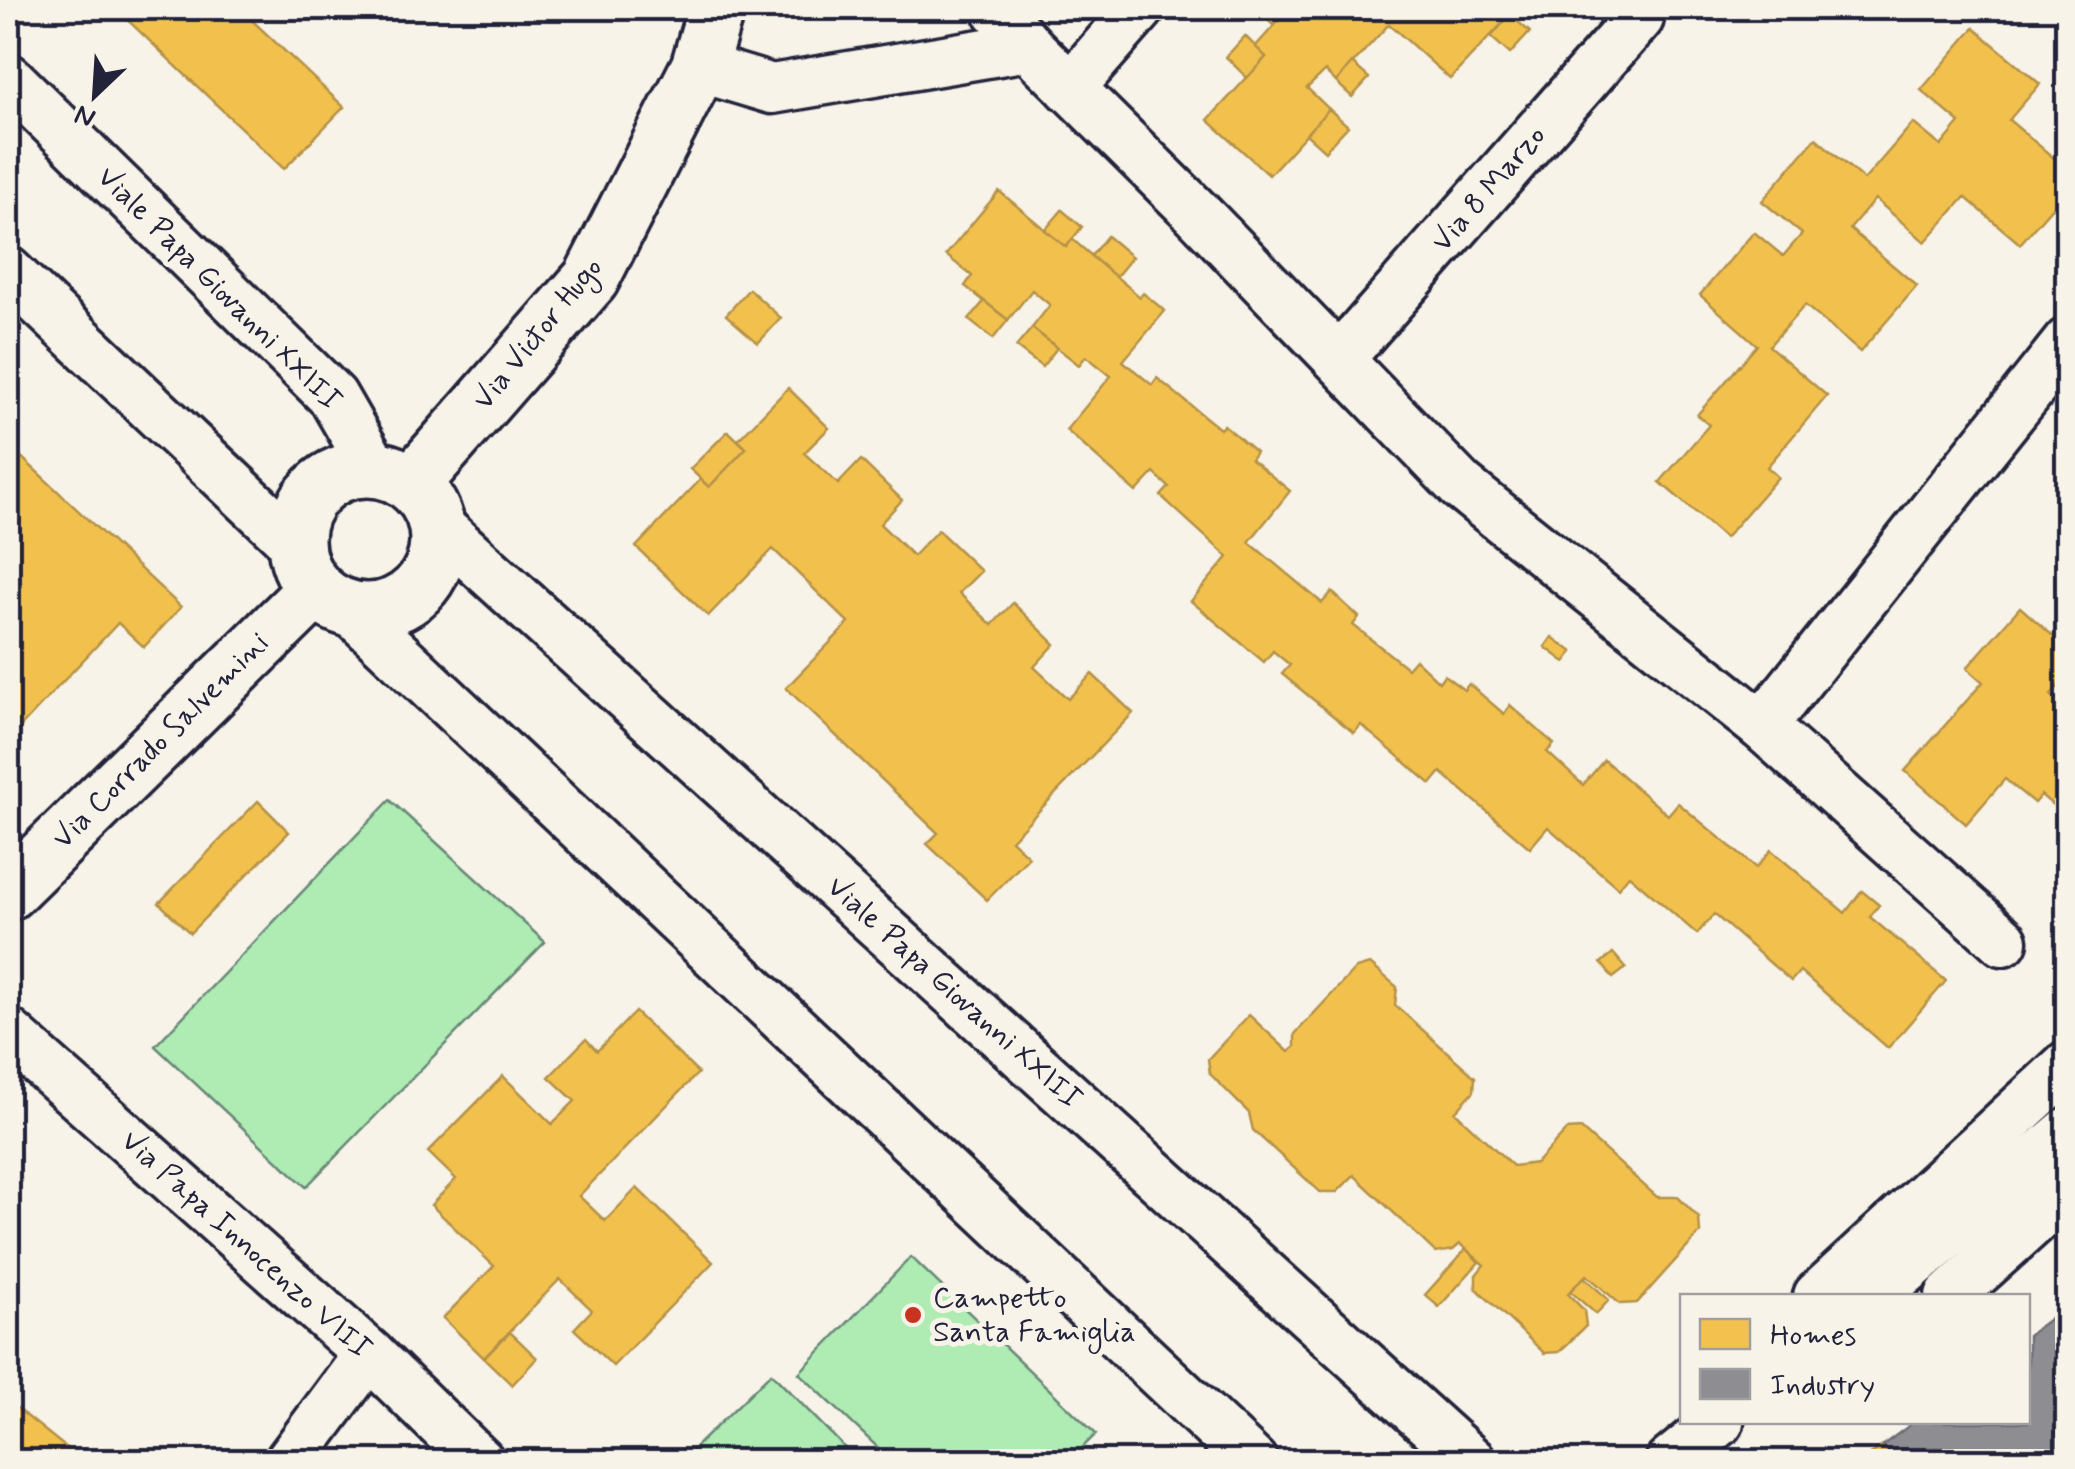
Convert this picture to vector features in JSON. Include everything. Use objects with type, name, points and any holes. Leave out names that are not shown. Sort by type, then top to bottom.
[{"type":"main road","name":"Via Victor Hugo","points":[[408,492],[591,279],[699,67],[716,8]]},
{"type":"main road","points":[[354,469],[408,492],[439,549],[431,573],[417,592],[397,606],[374,612],[320,581],[297,524],[317,488],[354,469]]},
{"type":"main road","name":"Via Corrado Salvemini","points":[[8,892],[320,581]]},
{"type":"street","points":[[996,8],[1028,46],[1462,486],[1762,726],[2003,941]]},
{"type":"street","points":[[1070,88],[1140,8]]},
{"type":"street","name":"Via 8 Marzo","points":[[1339,360],[1639,18]]},
{"type":"street","points":[[699,67],[772,89],[1028,46]]},
{"type":"street","name":"Viale Papa Giovanni XXIII","points":[[8,78],[334,397],[408,492],[1472,1462]]},
{"type":"street","points":[[8,272],[320,581],[1253,1462]]},
{"type":"street","points":[[1762,726],[2068,342]]},
{"type":"street","name":"Via Papa Innocenzo VIII","points":[[8,1032],[369,1354],[480,1462]]},
{"type":"street","points":[[1820,1294],[2068,1065]]},
{"type":"street","points":[[1877,1294],[2068,1132]]},
{"type":"street","points":[[1952,1294],[2068,1190]]},
{"type":"street","points":[[290,1462],[369,1354]]},
{"type":"street","points":[[1644,1462],[1684,1424]]},
{"type":"street","points":[[1670,1462],[1718,1424]]},
{"type":"green space","points":[[390,800],[545,942],[306,1187],[155,1046]]},
{"type":"green space","name":"Campetto Santa Famiglia","points":[[911,1257],[1096,1434],[1069,1461],[892,1461],[799,1373]]},
{"type":"green space","points":[[771,1373],[858,1461],[681,1461]]},
{"type":"building: Homes","points":[[115,8],[239,8],[344,107],[284,169]]},
{"type":"building: Homes","points":[[1290,8],[1274,26],[1258,11]]},
{"type":"building: Homes","points":[[1290,8],[1391,8],[1398,14],[1404,8],[1502,8],[1510,15],[1450,79],[1389,24],[1336,82],[1325,71],[1307,88],[1329,109],[1269,175],[1208,120],[1266,57],[1255,47]]},
{"type":"building: Homes","points":[[1510,15],[1530,32],[1510,54],[1491,37]]},
{"type":"building: Homes","points":[[1974,28],[2040,84],[2009,120],[2068,170],[2068,189],[2020,244],[1965,197],[1925,242],[1875,199],[1850,229],[1917,286],[1860,352],[1805,305],[1769,346],[1827,396],[1767,467],[1778,477],[1725,538],[1660,482],[1709,425],[1697,415],[1757,345],[1700,295],[1754,232],[1783,256],[1802,234],[1762,201],[1816,138],[1864,180],[1913,123],[1941,146],[1960,123],[1921,90]]},
{"type":"building: Homes","points":[[1245,36],[1266,57],[1247,78],[1226,57]]},
{"type":"building: Homes","points":[[1352,63],[1369,78],[1352,97],[1336,82]]},
{"type":"building: Homes","points":[[1329,109],[1348,126],[1325,151],[1306,134]]},
{"type":"building: Homes","points":[[999,191],[1066,247],[1072,239],[1140,297],[1143,293],[1165,311],[1123,361],[1152,385],[1157,378],[1220,429],[1224,425],[1256,452],[1251,459],[1290,491],[1249,542],[1322,603],[1332,592],[1359,617],[1353,625],[1407,668],[1415,659],[1439,682],[1444,675],[1464,690],[1469,684],[1504,714],[1510,705],[1554,744],[1547,752],[1583,785],[1604,760],[1668,815],[1678,803],[1756,868],[1771,850],[1845,913],[1862,891],[1879,905],[1870,917],[1946,981],[1888,1048],[1800,971],[1791,981],[1714,914],[1697,934],[1629,875],[1618,888],[1548,827],[1530,848],[1441,772],[1431,784],[1361,725],[1354,733],[1282,674],[1290,665],[1273,651],[1264,662],[1191,601],[1228,557],[1161,496],[1169,487],[1154,473],[1136,492],[1066,430],[1111,376],[1086,356],[1079,365],[1032,328],[1050,305],[1032,290],[1008,320],[965,286],[972,276],[946,255]]},
{"type":"building: Homes","points":[[1062,210],[1082,227],[1066,247],[1045,230]]},
{"type":"building: Homes","points":[[1107,236],[1132,257],[1116,277],[1091,256]]},
{"type":"building: Homes","points":[[749,289],[781,318],[758,343],[726,315]]},
{"type":"building: Homes","points":[[984,301],[1008,320],[993,339],[969,320]]},
{"type":"building: Homes","points":[[1032,328],[1057,348],[1042,367],[1016,347]]},
{"type":"building: Homes","points":[[788,388],[829,428],[804,453],[838,484],[861,460],[902,500],[880,524],[913,556],[938,530],[981,571],[959,593],[992,625],[1013,603],[1055,644],[1034,667],[1068,699],[1092,674],[1133,713],[1011,840],[1029,857],[987,900],[927,844],[938,833],[786,688],[849,623],[773,549],[708,616],[636,547],[701,479],[709,487],[746,448],[738,440]]},
{"type":"building: Homes","points":[[728,431],[746,448],[709,487],[690,469]]},
{"type":"building: Homes","points":[[17,453],[181,607],[144,647],[118,623],[8,740],[8,463]]},
{"type":"building: Homes","points":[[2020,607],[2062,644],[2068,638],[2068,675],[2051,695],[2068,709],[2068,818],[2041,795],[2034,803],[2005,779],[1966,824],[1905,771],[1983,682],[1967,668]]},
{"type":"building: Homes","points":[[1552,637],[1573,652],[1565,662],[1545,647]]},
{"type":"building: Homes","points":[[258,801],[289,832],[190,933],[159,903]]},
{"type":"building: Homes","points":[[1613,953],[1626,968],[1613,978],[1601,963]]},
{"type":"building: Homes","points":[[1370,964],[1397,987],[1395,1005],[1475,1077],[1474,1091],[1455,1112],[1513,1166],[1536,1163],[1567,1130],[1581,1129],[1657,1197],[1678,1197],[1699,1218],[1700,1233],[1637,1303],[1620,1304],[1587,1275],[1568,1294],[1584,1310],[1586,1326],[1559,1352],[1544,1353],[1476,1288],[1476,1275],[1484,1265],[1460,1244],[1453,1250],[1436,1253],[1354,1175],[1337,1192],[1320,1192],[1253,1130],[1249,1113],[1210,1074],[1208,1059],[1249,1015],[1289,1052],[1295,1047],[1295,1034],[1356,968]]},
{"type":"building: Homes","points":[[635,1012],[698,1073],[579,1196],[605,1221],[637,1188],[713,1262],[613,1366],[574,1329],[592,1310],[560,1279],[484,1358],[443,1318],[494,1266],[431,1205],[456,1179],[428,1152],[503,1076],[552,1124],[575,1101],[549,1077],[586,1039],[597,1051]]},
{"type":"building: Homes","points":[[1466,1249],[1479,1262],[1439,1307],[1425,1295]]},
{"type":"building: Homes","points":[[1584,1277],[1609,1300],[1596,1314],[1570,1291]]},
{"type":"building: Homes","points":[[510,1332],[537,1358],[512,1385],[484,1358]]},
{"type":"building: Homes","points":[[8,1401],[74,1454],[68,1462],[8,1462]]},
{"type":"building: Homes","points":[[1883,1445],[1896,1462],[1861,1462]]},
{"type":"building: Industry","points":[[2068,1305],[2068,1462],[1896,1462],[1883,1445],[1911,1424],[2030,1424],[2030,1334]]},
{"type":"place","name":"Campetto Santa Famiglia","points":[[913,1315]]}]
